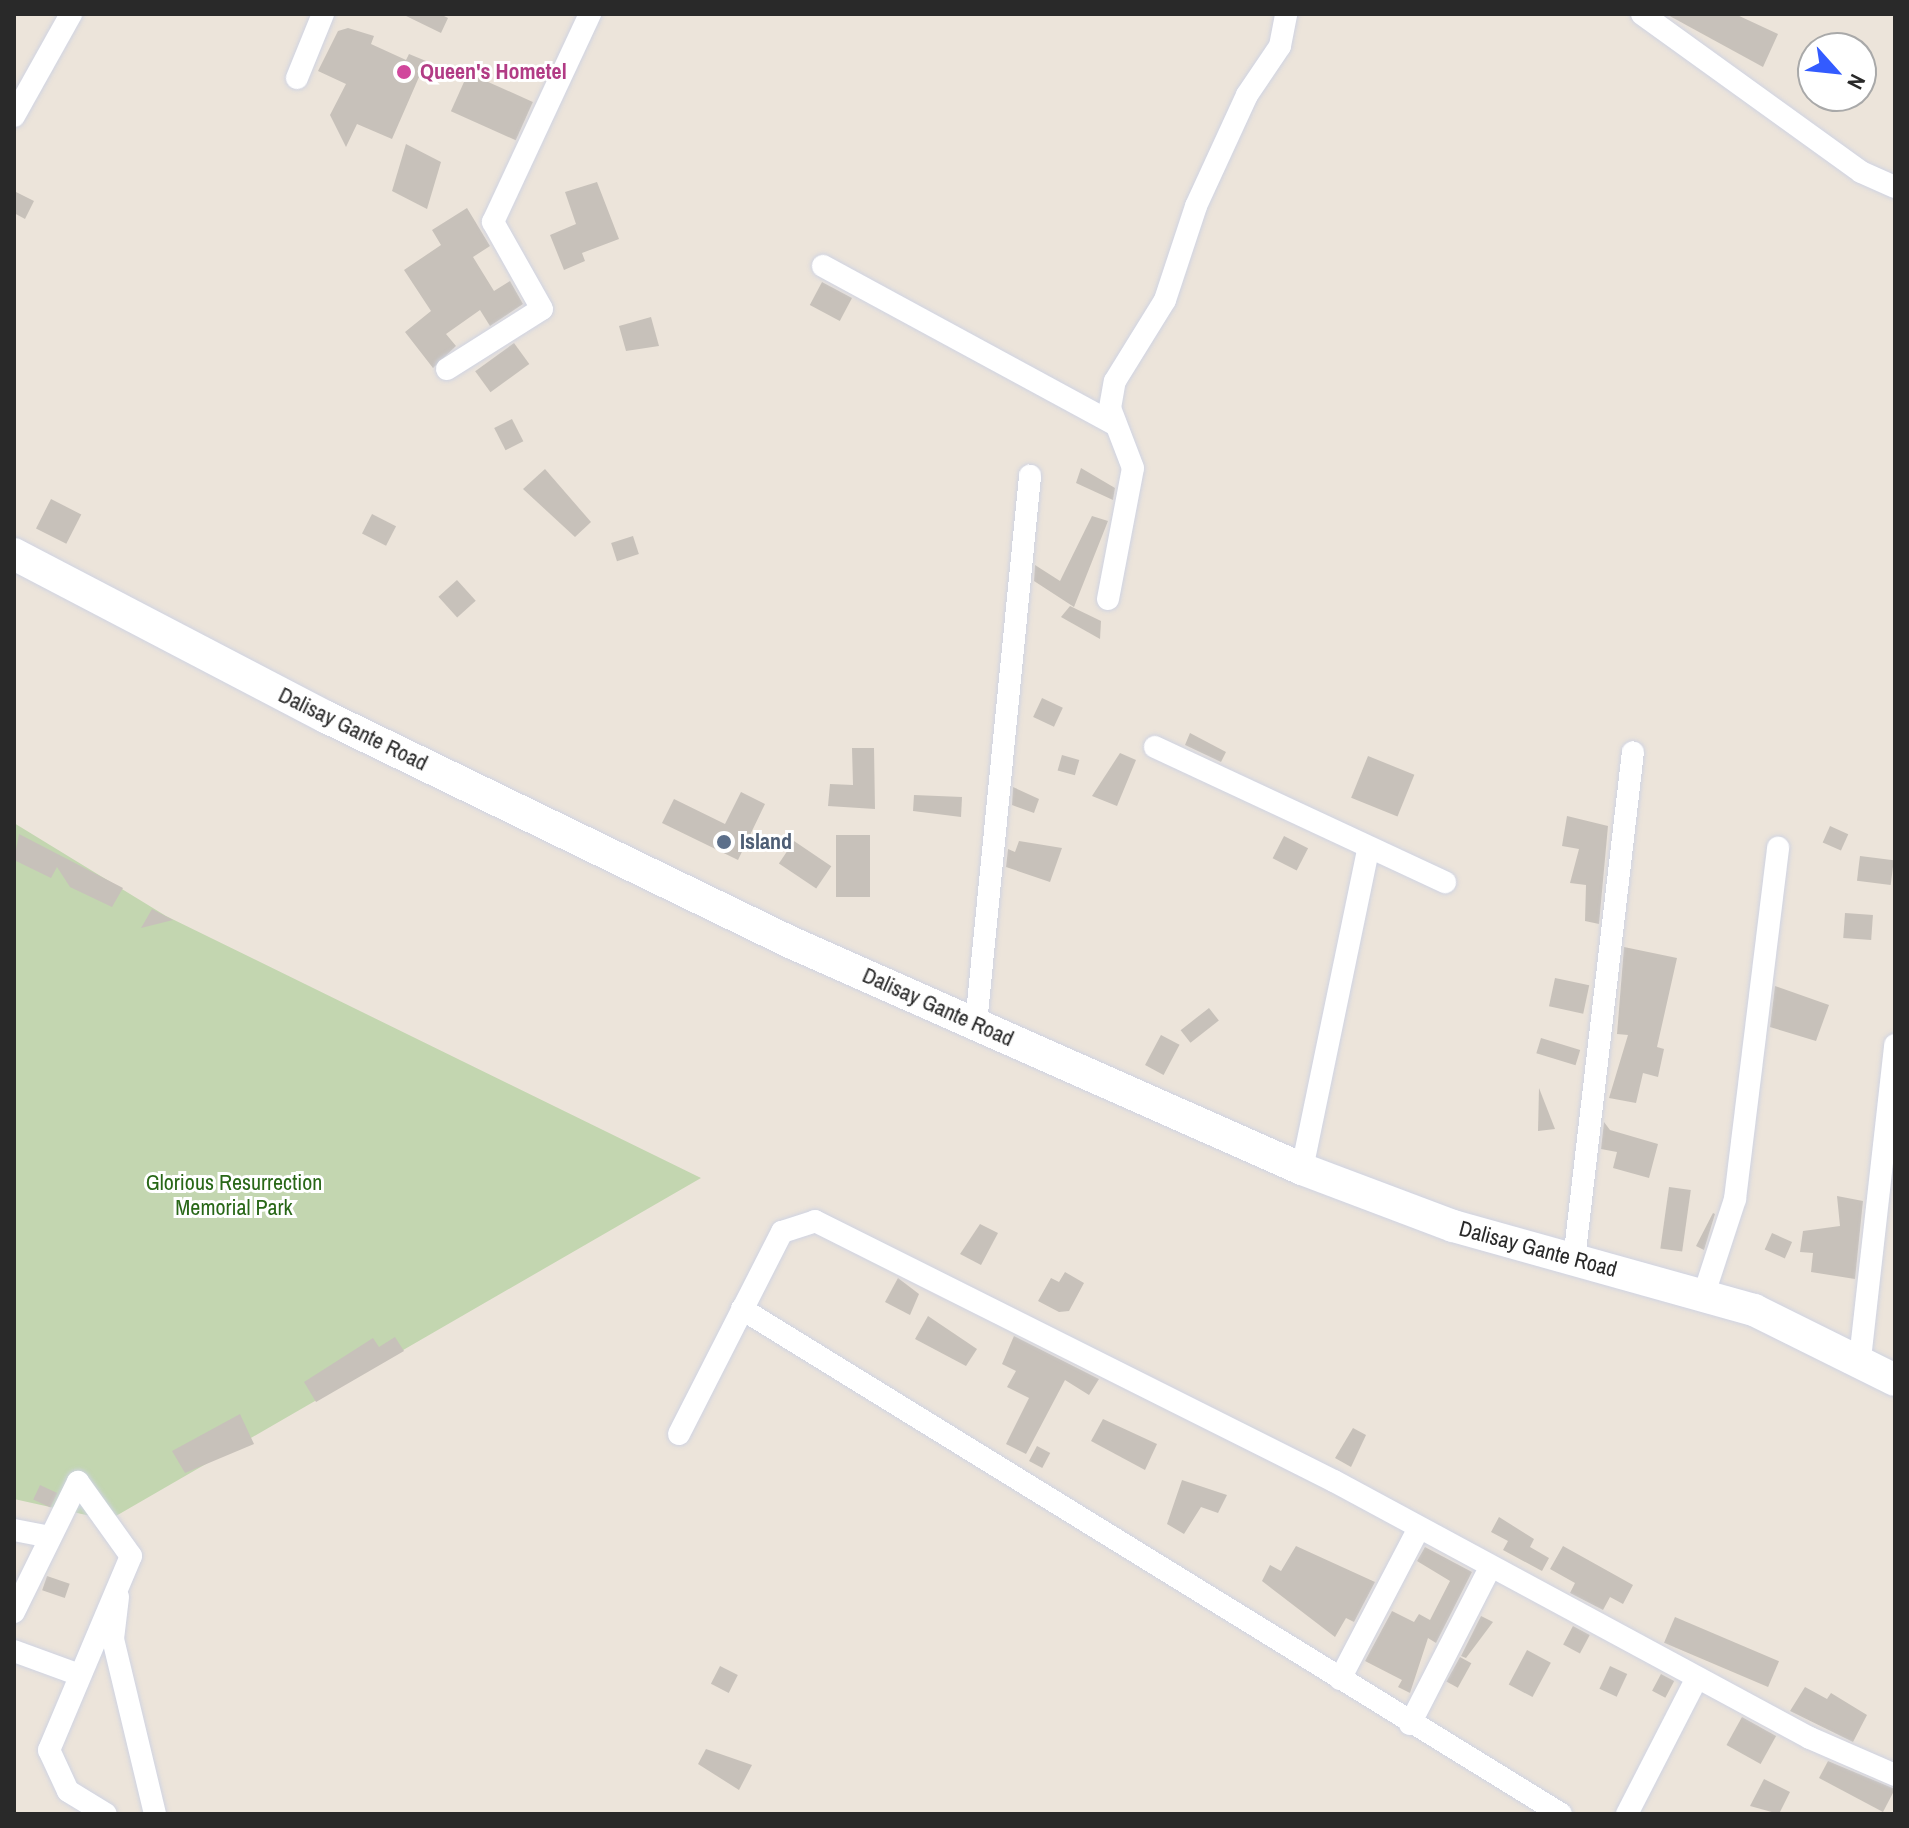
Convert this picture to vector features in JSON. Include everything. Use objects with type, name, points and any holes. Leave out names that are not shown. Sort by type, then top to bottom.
[{"type":"main road","name":"Dalisay Gante Road","points":[[14,554],[326,717],[976,1024],[1302,1169],[1453,1226],[1704,1294],[1791,1324],[1895,1380]]},
{"type":"street","points":[[14,116],[71,14]]},
{"type":"street","points":[[297,78],[323,14]]},
{"type":"street","points":[[447,369],[542,309],[493,222],[590,14]]},
{"type":"street","points":[[1108,599],[1133,468],[1114,424],[1115,381],[1165,300],[1196,206],[1247,95],[1280,46],[1286,14]]},
{"type":"street","points":[[1642,14],[1861,172],[1895,187]]},
{"type":"street","points":[[823,266],[1114,424]]},
{"type":"street","points":[[976,1024],[1030,476]]},
{"type":"street","points":[[1155,747],[1368,849],[1445,882]]},
{"type":"street","points":[[1574,1260],[1633,752]]},
{"type":"street","points":[[1704,1294],[1735,1199],[1778,848]]},
{"type":"street","points":[[1302,1169],[1368,849]]},
{"type":"street","points":[[1860,1359],[1895,1045]]},
{"type":"street","points":[[679,1434],[782,1232],[815,1221],[1419,1528],[1697,1678],[1895,1775]]},
{"type":"street","points":[[742,1309],[1410,1724],[1561,1814]]},
{"type":"street","points":[[14,1612],[78,1482],[131,1556],[77,1674],[49,1750],[68,1791],[106,1814]]},
{"type":"street","points":[[1340,1679],[1419,1528]]},
{"type":"street","points":[[14,1530],[50,1537]]},
{"type":"street","points":[[1410,1724],[1490,1568]]},
{"type":"street","points":[[120,1576],[113,1639],[155,1814]]},
{"type":"street","points":[[14,1651],[77,1674]]},
{"type":"street","points":[[1627,1814],[1697,1678]]},
{"type":"green space","name":"Glorious Resurrection Memorial Park","points":[[14,823],[166,916],[701,1178],[109,1520],[14,1499]]},
{"type":"building","points":[[402,14],[440,14],[448,18],[441,33]]},
{"type":"building","points":[[1666,14],[1735,14],[1778,34],[1763,67]]},
{"type":"building","points":[[348,28],[374,36],[371,44],[406,60],[409,54],[426,61],[392,139],[357,124],[346,147],[330,115],[346,84],[318,71],[338,31]]},
{"type":"building","points":[[468,73],[533,102],[516,140],[451,111]]},
{"type":"building","points":[[406,144],[441,162],[427,209],[392,191]]},
{"type":"building","points":[[597,182],[619,239],[582,253],[585,261],[564,270],[550,235],[576,224],[565,192]]},
{"type":"building","points":[[14,191],[34,201],[25,219],[14,213]]},
{"type":"building","points":[[467,208],[490,246],[473,257],[494,291],[510,281],[523,304],[490,326],[480,310],[446,334],[456,346],[433,368],[405,332],[431,311],[404,270],[441,245],[432,230]]},
{"type":"building","points":[[822,282],[852,298],[840,321],[810,305]]},
{"type":"building","points":[[651,317],[659,346],[626,351],[619,326]]},
{"type":"building","points":[[514,343],[529,364],[490,392],[475,371]]},
{"type":"building","points":[[512,419],[523,441],[506,450],[494,428]]},
{"type":"building","points":[[1081,468],[1115,488],[1113,500],[1076,483]]},
{"type":"building","points":[[545,469],[591,522],[575,537],[523,489]]},
{"type":"building","points":[[51,499],[81,514],[66,544],[36,528]]},
{"type":"building","points":[[372,514],[396,526],[386,546],[362,534]]},
{"type":"building","points":[[1092,516],[1108,521],[1074,607],[1034,581],[1035,565],[1060,581]]},
{"type":"building","points":[[633,536],[639,554],[617,561],[611,543]]},
{"type":"building","points":[[457,580],[476,601],[457,618],[438,597]]},
{"type":"building","points":[[1070,606],[1101,621],[1100,639],[1061,617]]},
{"type":"building","points":[[1042,698],[1063,708],[1054,727],[1033,717]]},
{"type":"building","points":[[1190,733],[1226,752],[1221,762],[1185,745]]},
{"type":"building","points":[[852,748],[874,748],[875,809],[828,806],[830,784],[853,785]]},
{"type":"building","points":[[1120,753],[1136,760],[1117,806],[1092,796]]},
{"type":"building","points":[[1062,755],[1079,760],[1075,775],[1058,770]]},
{"type":"building","points":[[1368,756],[1414,775],[1398,816],[1351,798]]},
{"type":"building","points":[[1013,787],[1039,799],[1034,813],[1012,805]]},
{"type":"building","name":"Island","points":[[741,792],[765,804],[738,860],[662,823],[674,799],[725,824]]},
{"type":"building","points":[[914,795],[962,797],[961,817],[913,811]]},
{"type":"building","points":[[1567,816],[1608,826],[1599,924],[1585,921],[1586,885],[1570,883],[1579,849],[1562,846]]},
{"type":"building","points":[[1830,826],[1848,834],[1841,851],[1823,842]]},
{"type":"building","points":[[19,834],[123,888],[112,907],[70,887],[57,867],[51,878],[14,860]]},
{"type":"building","points":[[836,835],[870,835],[870,897],[836,897]]},
{"type":"building","points":[[1284,836],[1308,848],[1297,871],[1273,858]]},
{"type":"building","points":[[794,841],[831,866],[816,889],[779,863]]},
{"type":"building","points":[[1019,841],[1062,848],[1050,882],[1006,867],[1008,849],[1015,852]]},
{"type":"building","points":[[1860,856],[1894,860],[1891,885],[1857,881]]},
{"type":"building","points":[[152,909],[173,920],[141,928]]},
{"type":"building","points":[[1845,913],[1873,915],[1871,940],[1843,938]]},
{"type":"building","points":[[1624,947],[1677,958],[1657,1047],[1664,1049],[1658,1077],[1643,1073],[1636,1103],[1609,1098],[1628,1035],[1617,1034]]},
{"type":"building","points":[[1555,978],[1589,985],[1583,1014],[1549,1006]]},
{"type":"building","points":[[1775,986],[1829,1005],[1816,1041],[1770,1027]]},
{"type":"building","points":[[1209,1008],[1219,1021],[1190,1043],[1181,1030]]},
{"type":"building","points":[[1161,1035],[1180,1045],[1164,1075],[1145,1065]]},
{"type":"building","points":[[1541,1038],[1580,1050],[1576,1065],[1536,1053]]},
{"type":"building","points":[[1539,1088],[1555,1129],[1538,1131]]},
{"type":"building","points":[[1604,1122],[1610,1130],[1658,1144],[1649,1178],[1613,1168],[1617,1152],[1601,1149]]},
{"type":"building","points":[[1669,1187],[1691,1190],[1682,1251],[1660,1248]]},
{"type":"building","points":[[1837,1196],[1863,1201],[1855,1279],[1811,1272],[1813,1253],[1800,1252],[1803,1231],[1840,1226]]},
{"type":"building","points":[[1715,1214],[1704,1250],[1696,1246]]},
{"type":"building","points":[[980,1224],[998,1233],[981,1265],[960,1254]]},
{"type":"building","points":[[1772,1233],[1792,1242],[1785,1258],[1765,1249]]},
{"type":"building","points":[[1065,1272],[1084,1283],[1069,1311],[1059,1312],[1038,1301],[1051,1278],[1059,1282]]},
{"type":"building","points":[[898,1278],[919,1294],[910,1315],[885,1302]]},
{"type":"building","points":[[928,1316],[977,1349],[966,1366],[915,1339]]},
{"type":"building","points":[[1014,1336],[1099,1379],[1089,1395],[1065,1380],[1026,1454],[1006,1444],[1029,1398],[1007,1387],[1016,1371],[1002,1364]]},
{"type":"building","points":[[395,1337],[404,1351],[316,1402],[304,1382],[373,1338],[379,1347]]},
{"type":"building","points":[[240,1414],[254,1444],[185,1473],[172,1451]]},
{"type":"building","points":[[1103,1419],[1157,1444],[1145,1470],[1091,1441]]},
{"type":"building","points":[[1353,1428],[1366,1435],[1351,1467],[1335,1458]]},
{"type":"building","points":[[1037,1446],[1050,1453],[1042,1468],[1029,1461]]},
{"type":"building","points":[[1182,1480],[1227,1495],[1218,1513],[1201,1507],[1184,1534],[1167,1524]]},
{"type":"building","points":[[40,1485],[57,1493],[50,1508],[33,1500]]},
{"type":"building","points":[[1499,1517],[1534,1539],[1530,1547],[1549,1558],[1542,1571],[1503,1550],[1508,1541],[1491,1532]]},
{"type":"building","points":[[1296,1546],[1375,1582],[1354,1622],[1346,1618],[1335,1637],[1262,1581],[1270,1565],[1281,1571]]},
{"type":"building","points":[[1563,1546],[1633,1585],[1623,1604],[1610,1597],[1603,1610],[1570,1593],[1575,1583],[1550,1569]]},
{"type":"building","points":[[1425,1547],[1472,1572],[1436,1643],[1428,1638],[1410,1693],[1398,1687],[1402,1680],[1365,1661],[1392,1611],[1414,1622],[1419,1614],[1430,1620],[1450,1581],[1417,1561]]},
{"type":"building","points":[[47,1576],[70,1584],[65,1598],[42,1590]]},
{"type":"building","points":[[1481,1616],[1493,1622],[1466,1658],[1461,1656]]},
{"type":"building","points":[[1675,1617],[1779,1661],[1768,1687],[1664,1643]]},
{"type":"building","points":[[1573,1626],[1590,1635],[1580,1653],[1563,1645]]},
{"type":"building","points":[[1527,1650],[1551,1663],[1533,1697],[1509,1684]]},
{"type":"building","points":[[1460,1657],[1471,1663],[1458,1688],[1446,1681]]},
{"type":"building","points":[[720,1666],[738,1675],[729,1693],[711,1684]]},
{"type":"building","points":[[1610,1666],[1627,1674],[1617,1697],[1599,1689]]},
{"type":"building","points":[[1661,1674],[1674,1681],[1665,1698],[1652,1691]]},
{"type":"building","points":[[1805,1687],[1827,1699],[1831,1693],[1867,1715],[1853,1742],[1790,1711]]},
{"type":"building","points":[[1742,1717],[1776,1736],[1761,1764],[1726,1745]]},
{"type":"building","points":[[706,1749],[752,1765],[739,1790],[698,1764]]},
{"type":"building","points":[[1828,1761],[1895,1789],[1883,1812],[1819,1778]]},
{"type":"building","points":[[1764,1779],[1790,1792],[1779,1814],[1750,1806]]},
{"type":"place","name":"Queen's Hometel","points":[[404,72]]},
{"type":"place","name":"Island","points":[[724,842]]}]
